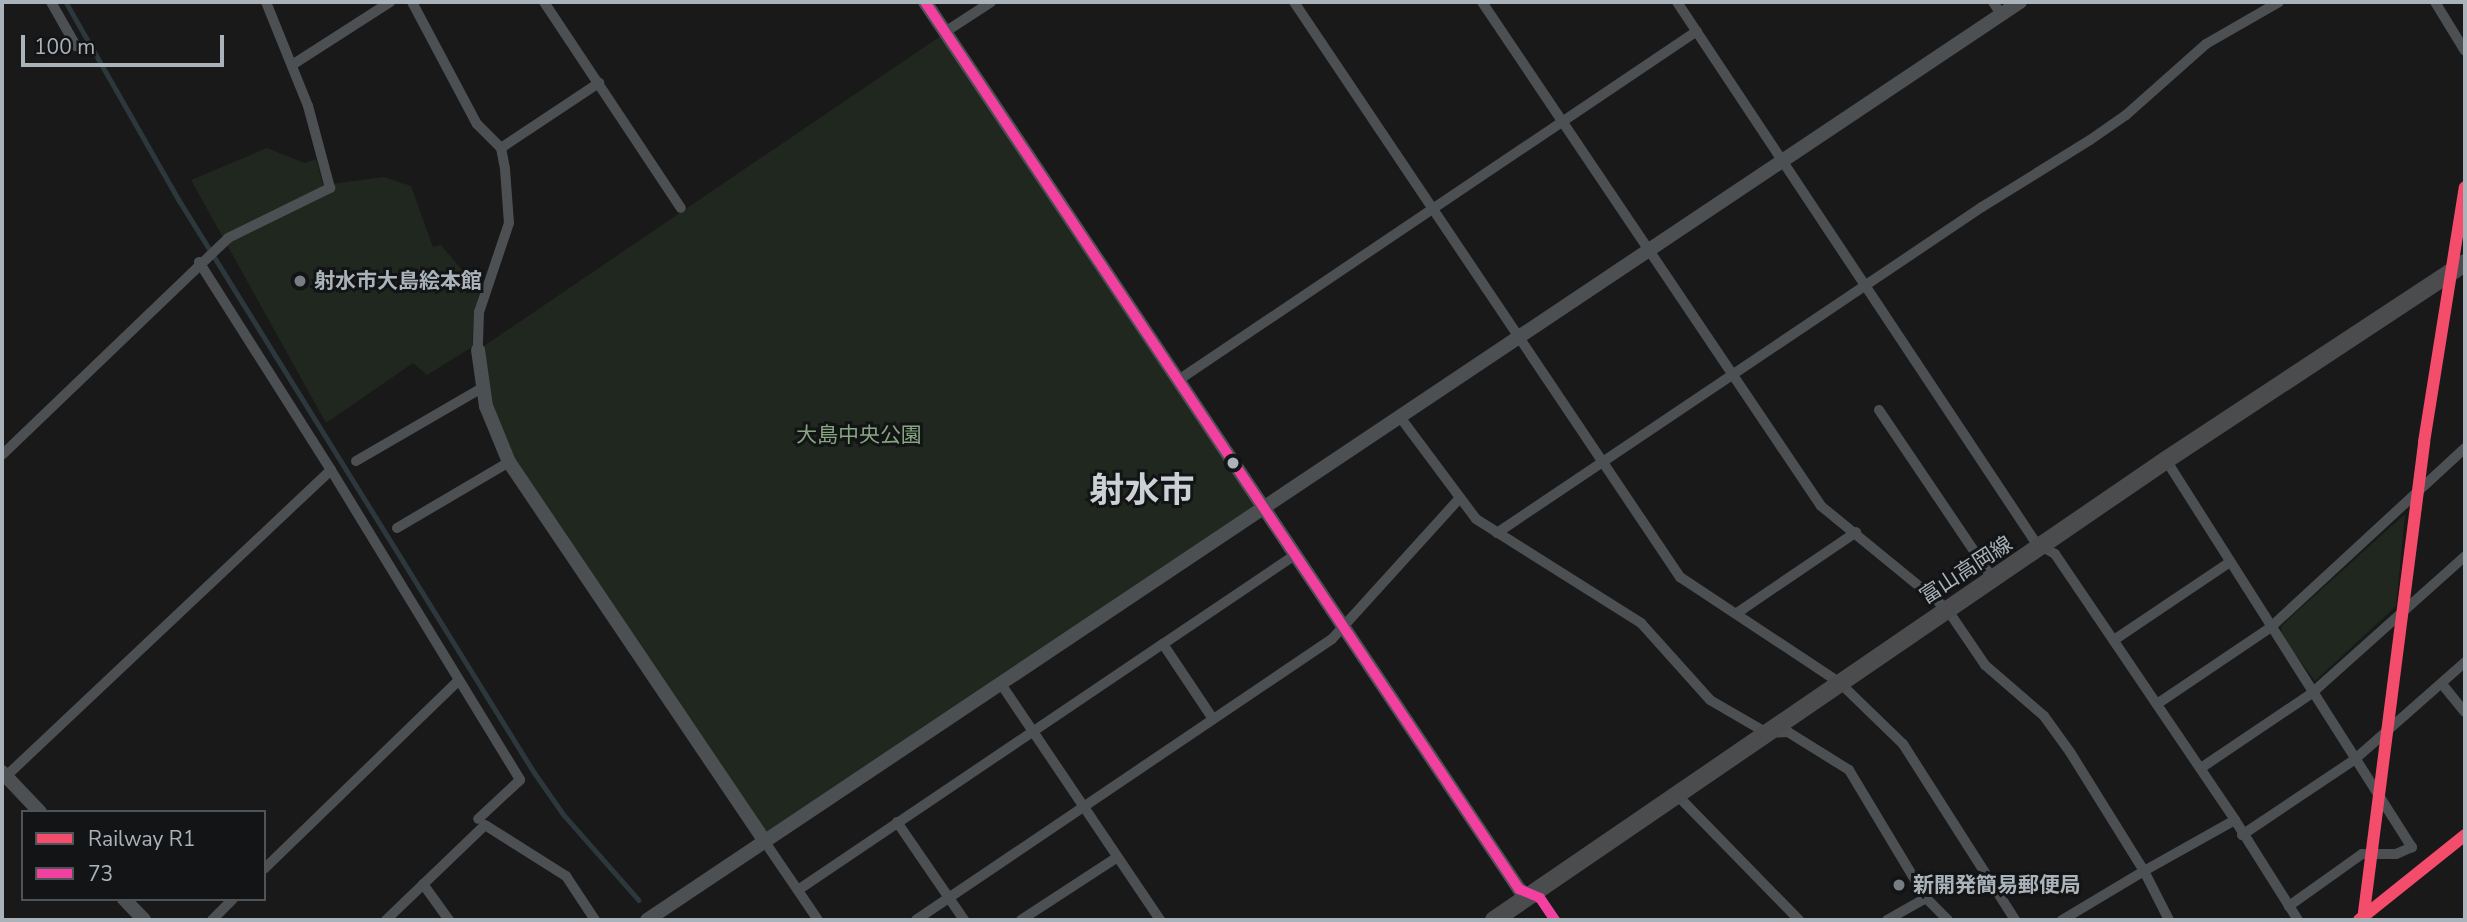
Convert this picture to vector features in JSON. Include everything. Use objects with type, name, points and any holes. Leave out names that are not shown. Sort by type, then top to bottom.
[{"type":"main road","name":"富山高岡線","points":[[1494,920],[2166,460],[2465,263]]},
{"type":"street","points":[[51,2],[76,46]]},
{"type":"street","points":[[2,455],[199,262],[228,238],[330,188],[292,65],[266,2]]},
{"type":"street","points":[[292,65],[390,2]]},
{"type":"street","points":[[412,2],[477,124],[501,148],[509,223],[480,312],[478,350],[482,388],[496,438],[509,462],[818,920]]},
{"type":"street","points":[[544,2],[681,208]]},
{"type":"street","points":[[925,2],[1180,379],[1519,889],[1529,897],[1540,898],[1555,920]]},
{"type":"street","points":[[946,32],[991,2]]},
{"type":"street","points":[[1294,2],[1680,577],[1840,683],[1903,744],[2015,920]]},
{"type":"street","points":[[1482,2],[1821,506],[1947,609],[1985,665],[2044,716],[2144,871],[2169,920]]},
{"type":"street","points":[[1677,2],[2036,543],[2055,554],[2201,768],[2298,920]]},
{"type":"street","points":[[647,920],[1784,160],[1997,8],[2020,2]]},
{"type":"street","points":[[1497,533],[1731,374],[2117,121],[2206,44],[2279,2]]},
{"type":"street","points":[[2435,2],[2465,51]]},
{"type":"street","points":[[1180,379],[1697,31]]},
{"type":"street","points":[[501,148],[598,83]]},
{"type":"street","points":[[199,262],[331,470],[520,780],[478,819]]},
{"type":"street","points":[[356,461],[482,388]]},
{"type":"street","points":[[1879,410],[1993,579]]},
{"type":"street","points":[[1400,417],[1458,500],[1497,533],[1641,623],[1710,700],[1767,733],[1788,732],[1849,770],[1926,898],[1948,920]]},
{"type":"street","points":[[2157,704],[2271,627],[2465,448]]},
{"type":"street","points":[[2166,460],[2354,760],[2412,847],[2396,854],[2362,853],[2289,906]]},
{"type":"street","points":[[397,528],[509,462]]},
{"type":"street","points":[[38,810],[3,776],[331,470]]},
{"type":"street","points":[[916,920],[1344,627],[1458,500]]},
{"type":"street","points":[[1737,613],[1856,533]]},
{"type":"street","points":[[798,890],[1295,555]]},
{"type":"street","points":[[2201,768],[2312,693],[2465,556]]},
{"type":"street","points":[[2114,640],[2230,562]]},
{"type":"street","points":[[1163,643],[1213,719]]},
{"type":"street","points":[[2242,835],[2354,760],[2465,662]]},
{"type":"street","points":[[266,867],[458,681]]},
{"type":"street","points":[[1001,684],[1082,808],[1160,920]]},
{"type":"street","points":[[2442,684],[2465,712]]},
{"type":"street","points":[[1677,795],[1799,920]]},
{"type":"street","points":[[2062,920],[2235,820]]},
{"type":"street","points":[[897,822],[964,920]]},
{"type":"street","points":[[386,920],[485,825],[566,876],[595,920]]},
{"type":"street","points":[[1021,920],[1116,858]]},
{"type":"street","points":[[423,884],[449,920]]},
{"type":"street","points":[[1887,920],[1926,898]]},
{"type":"street","points":[[126,901],[144,920]]},
{"type":"street","points":[[212,920],[231,901]]},
{"type":"green space","name":"大島中央公園","points":[[945,33],[1263,507],[765,839],[498,438],[478,350]]},
{"type":"green space","points":[[267,148],[304,163],[316,159],[323,185],[384,177],[411,186],[433,247],[441,245],[468,277],[484,276],[474,314],[472,347],[427,375],[413,363],[326,423],[191,180]]},
{"type":"green space","points":[[2405,514],[2396,606],[2315,681],[2282,636],[2281,626]]},
{"type":"waterway","points":[[66,2],[179,200],[534,772],[564,815],[639,900]]},
{"type":"railway","points":[[2359,920],[2465,835]]},
{"type":"rail line","name":"R1","points":[[2363,920],[2424,442],[2465,187]]},
{"type":"rail line","name":"R1","points":[[2359,920],[2465,835]]},
{"type":"transit line","name":"73","points":[[925,2],[1519,889],[1540,898],[1555,920]]},
{"type":"place","name":"射水市大島絵本館","points":[[300,281]]},
{"type":"place","name":"新開発簡易郵便局","points":[[1899,885]]},
{"type":"district","name":"射水市","points":[[1142,491]]}]
